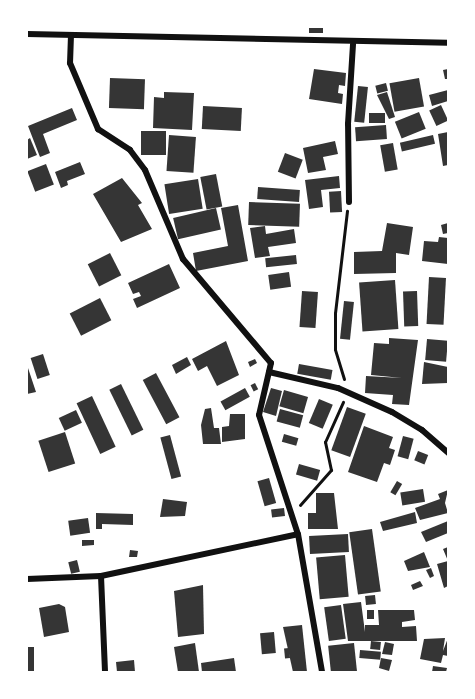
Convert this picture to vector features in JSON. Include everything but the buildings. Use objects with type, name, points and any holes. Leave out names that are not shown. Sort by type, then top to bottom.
[{"type":"street","points":[[27,34],[353,44],[448,43]]},
{"type":"street","points":[[71,35],[70,63],[98,129],[130,150],[145,170],[183,259],[241,324],[271,363],[259,415],[298,534],[322,672]]},
{"type":"street","points":[[349,202],[348,124],[353,44]]},
{"type":"street","points":[[269,372],[348,392],[422,430],[448,453]]},
{"type":"street","points":[[27,579],[101,576],[298,534]]},
{"type":"street","points":[[101,576],[105,672]]},
{"type":"path","points":[[292,516],[331,470],[325,442],[348,392],[335,349],[335,313],[349,202]]}]
